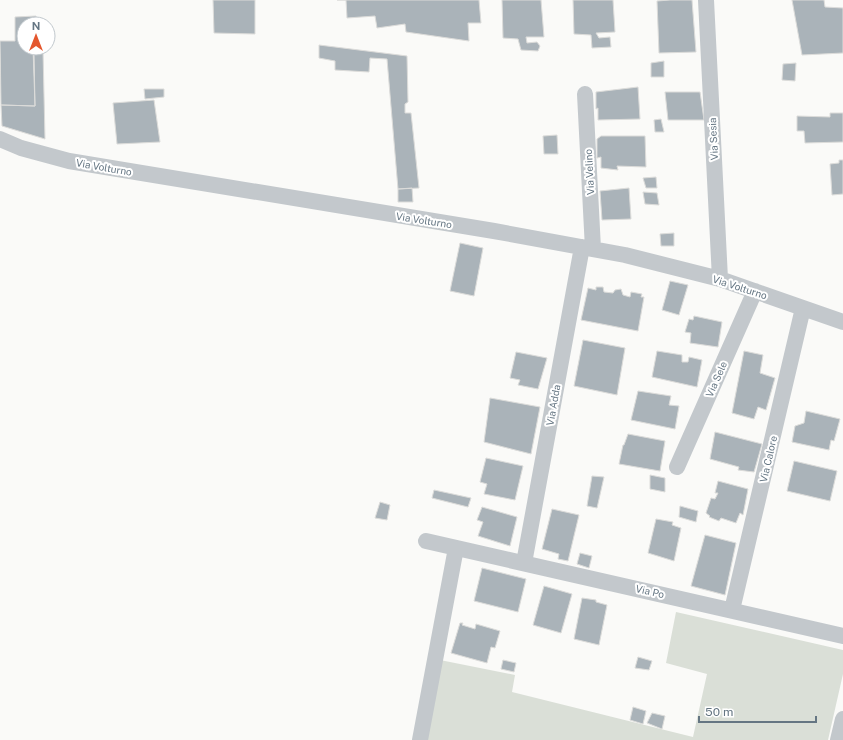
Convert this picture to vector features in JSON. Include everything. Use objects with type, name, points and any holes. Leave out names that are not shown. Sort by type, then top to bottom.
[{"type":"street","name":"Via Sesia","points":[[706,0],[720,279]]},
{"type":"street","name":"Via Velino","points":[[586,94],[588,248]]},
{"type":"street","name":"Via Volturno","points":[[0,139],[21,148],[69,161],[494,231],[625,255],[720,279],[843,322]]},
{"type":"street","name":"Via Adda","points":[[524,563],[588,248]]},
{"type":"street","name":"Via Sele","points":[[676,467],[755,291]]},
{"type":"street","name":"Via Calore","points":[[732,610],[803,308]]},
{"type":"street","name":"Via Po","points":[[426,540],[843,636]]},
{"type":"street","points":[[420,740],[456,548]]},
{"type":"street","points":[[838,740],[843,718]]},
{"type":"shaded area","points":[[676,612],[843,650],[843,674],[828,740],[413,740],[430,658],[515,675],[512,692],[693,737],[707,674],[666,663]]},
{"type":"building","points":[[213,0],[255,0],[255,34],[214,33]]},
{"type":"building","points":[[346,0],[479,0],[481,23],[468,23],[469,41],[406,32],[405,24],[377,28],[375,16],[347,18]]},
{"type":"building","points":[[502,0],[541,0],[544,37],[526,37],[527,43],[537,42],[540,46],[538,51],[521,50],[518,39],[503,38]]},
{"type":"building","points":[[573,0],[613,0],[615,32],[596,33],[599,38],[610,37],[611,47],[592,48],[591,35],[574,34]]},
{"type":"building","points":[[692,0],[696,52],[659,53],[657,1]]},
{"type":"building","points":[[792,0],[824,0],[825,7],[843,8],[843,53],[802,55]]},
{"type":"building","points":[[15,17],[16,56],[33,56],[35,106],[1,105],[0,41],[15,41]]},
{"type":"building","points":[[319,45],[407,56],[408,102],[405,104],[405,113],[411,113],[419,188],[398,189],[387,59],[370,58],[369,72],[335,70],[335,61],[319,58]]},
{"type":"building","points":[[34,56],[43,56],[45,139],[2,126],[1,105],[35,106]]},
{"type":"building","points":[[664,61],[664,77],[651,77],[651,63]]},
{"type":"building","points":[[796,63],[795,81],[782,80],[783,64]]},
{"type":"building","points":[[638,87],[640,119],[598,120],[598,108],[596,109],[596,92]]},
{"type":"building","points":[[144,89],[164,89],[164,97],[145,99]]},
{"type":"building","points":[[665,92],[700,92],[704,120],[668,120]]},
{"type":"building","points":[[154,100],[160,142],[117,144],[113,103]]},
{"type":"building","points":[[830,113],[843,113],[843,142],[805,143],[804,131],[797,131],[797,116],[830,117]]},
{"type":"building","points":[[661,119],[664,132],[655,132],[654,120]]},
{"type":"building","points":[[557,135],[558,154],[544,154],[543,136]]},
{"type":"building","points":[[601,136],[645,136],[646,167],[617,166],[618,170],[601,168],[601,157],[597,158],[597,139]]},
{"type":"building","points":[[839,160],[843,160],[843,194],[832,195],[830,164],[839,163]]},
{"type":"building","points":[[656,177],[657,188],[646,188],[643,178]]},
{"type":"building","points":[[412,188],[413,202],[398,202],[398,189]]},
{"type":"building","points":[[629,188],[631,219],[602,220],[600,191]]},
{"type":"building","points":[[643,192],[657,193],[659,205],[645,204]]},
{"type":"building","points":[[674,233],[674,246],[661,246],[660,234]]},
{"type":"building","points":[[460,243],[483,248],[474,296],[450,291]]},
{"type":"building","points":[[670,281],[688,285],[679,315],[662,310]]},
{"type":"building","points":[[596,287],[603,287],[604,292],[613,293],[615,290],[621,289],[623,295],[630,297],[631,292],[642,294],[641,297],[644,297],[638,331],[581,320],[588,288],[596,290]]},
{"type":"building","points":[[694,316],[722,322],[718,347],[690,343],[691,333],[685,332],[689,319],[693,320]]},
{"type":"building","points":[[583,340],[625,348],[617,395],[574,386]]},
{"type":"building","points":[[657,351],[682,355],[682,362],[688,362],[689,357],[702,360],[697,387],[652,377]]},
{"type":"building","points":[[744,351],[763,355],[760,373],[775,378],[766,410],[758,407],[754,419],[732,413]]},
{"type":"building","points":[[516,352],[547,358],[538,389],[518,385],[520,380],[510,378]]},
{"type":"building","points":[[638,391],[671,396],[669,405],[679,406],[675,429],[631,420]]},
{"type":"building","points":[[490,398],[540,407],[531,454],[484,442]]},
{"type":"building","points":[[806,411],[840,419],[834,441],[831,440],[829,450],[792,442],[795,426],[804,423]]},
{"type":"building","points":[[715,432],[762,444],[754,472],[738,470],[739,467],[710,459]]},
{"type":"building","points":[[628,434],[665,441],[660,471],[619,464],[623,445]]},
{"type":"building","points":[[486,458],[523,466],[515,500],[484,494],[487,484],[480,482]]},
{"type":"building","points":[[794,461],[837,471],[830,501],[787,491]]},
{"type":"building","points":[[650,475],[665,478],[665,492],[650,489]]},
{"type":"building","points":[[592,476],[604,477],[597,508],[587,506]]},
{"type":"building","points":[[718,481],[748,489],[743,515],[740,513],[736,523],[721,518],[719,521],[709,517],[710,516],[706,513],[711,498],[715,499],[718,493],[715,493]]},
{"type":"building","points":[[434,490],[471,498],[468,507],[432,498]]},
{"type":"building","points":[[380,502],[390,505],[387,520],[375,518]]},
{"type":"building","points":[[680,506],[698,511],[696,522],[679,517]]},
{"type":"building","points":[[482,507],[517,517],[510,546],[478,536],[483,522],[477,520]]},
{"type":"building","points":[[552,509],[579,515],[568,561],[558,559],[559,554],[542,549]]},
{"type":"building","points":[[656,519],[673,522],[672,525],[681,528],[674,561],[648,553]]},
{"type":"building","points":[[705,535],[736,543],[725,595],[691,586]]},
{"type":"building","points":[[580,553],[592,556],[589,568],[577,564]]},
{"type":"building","points":[[482,568],[526,579],[518,612],[474,601]]},
{"type":"building","points":[[544,586],[572,594],[561,633],[533,625]]},
{"type":"building","points":[[582,598],[596,600],[596,602],[607,605],[599,645],[574,639]]},
{"type":"building","points":[[460,623],[475,629],[476,624],[500,631],[495,648],[491,647],[487,663],[451,653]]},
{"type":"building","points":[[638,657],[652,661],[649,670],[635,668]]},
{"type":"building","points":[[503,660],[516,663],[514,672],[501,669]]},
{"type":"building","points":[[633,707],[646,711],[643,724],[630,720]]},
{"type":"building","points":[[652,713],[665,716],[662,729],[647,723]]}]
